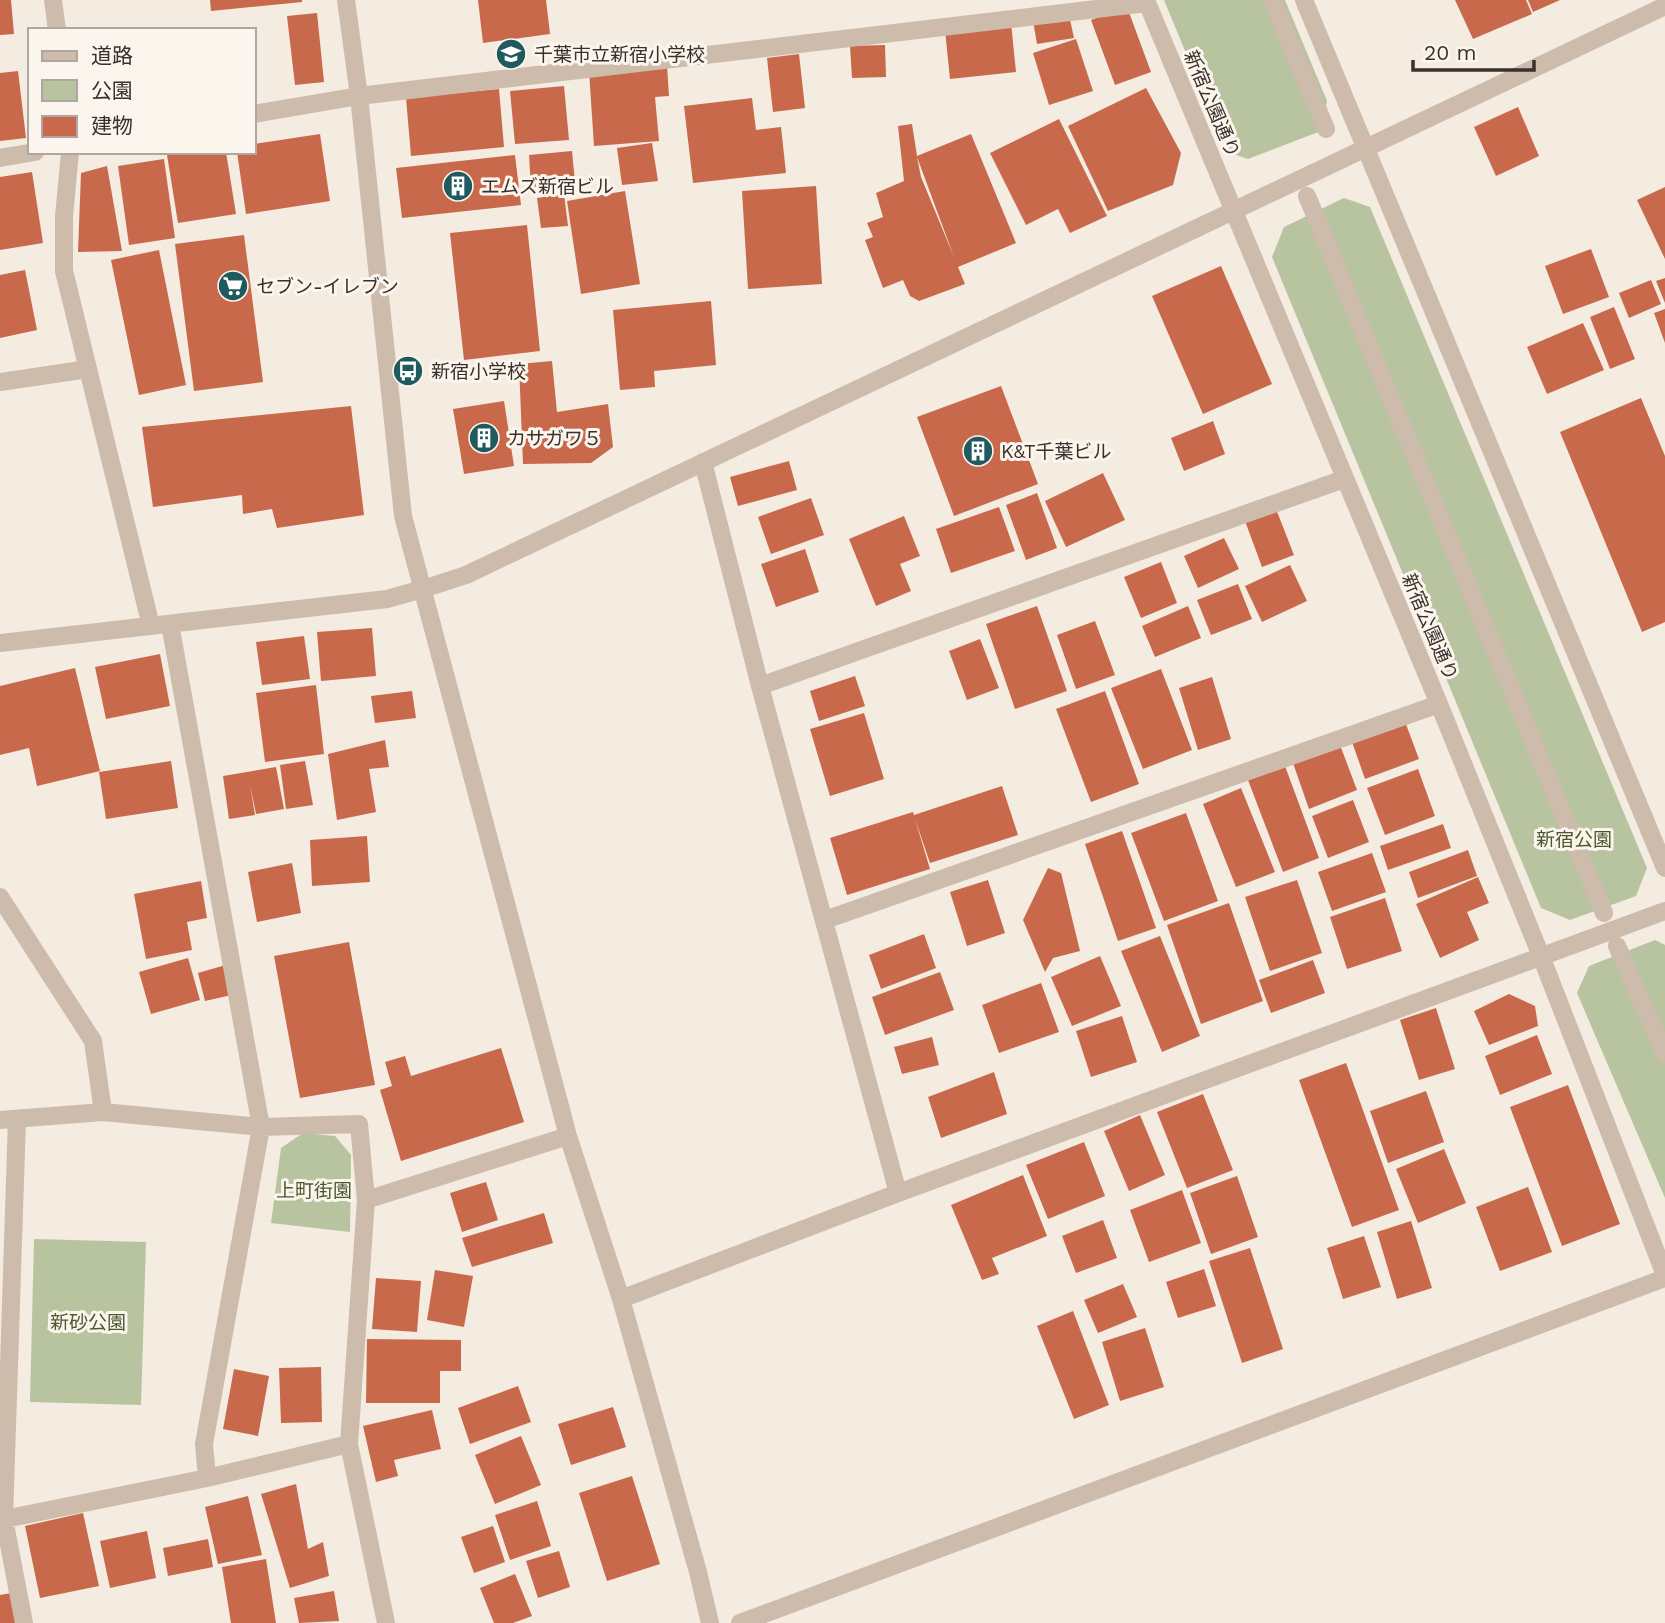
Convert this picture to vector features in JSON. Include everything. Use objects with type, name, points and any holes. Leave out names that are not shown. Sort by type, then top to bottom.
[{"type":"street","points":[[53,0],[57,28]]},
{"type":"street","points":[[346,0],[359,96],[403,516],[568,1136],[621,1299],[710,1623]]},
{"type":"street","points":[[1272,0],[1326,129]]},
{"type":"street","points":[[1304,0],[1665,868]]},
{"type":"street","points":[[256,114],[359,96],[1146,1]]},
{"type":"street","name":"新宿公園通り","points":[[1146,1],[1439,704],[1541,956],[1665,1276]]},
{"type":"street","points":[[0,643],[387,599],[466,575],[1665,6]]},
{"type":"street","points":[[0,158],[28,153]]},
{"type":"street","points":[[70,154],[64,216],[64,271],[151,626]]},
{"type":"street","points":[[1307,195],[1604,913]]},
{"type":"street","points":[[0,382],[89,369]]},
{"type":"street","points":[[703,462],[760,686],[898,1193]]},
{"type":"street","points":[[760,686],[1344,479]]},
{"type":"street","points":[[170,624],[261,1127],[204,1444],[207,1478]]},
{"type":"street","points":[[825,920],[1439,704]]},
{"type":"street","points":[[0,897],[93,1041],[103,1112]]},
{"type":"street","points":[[621,1299],[898,1193],[1665,911]]},
{"type":"street","points":[[1617,946],[1665,1054]]},
{"type":"street","points":[[24,1623],[2,1520],[8,1120],[103,1112],[261,1127],[359,1124],[366,1200],[349,1444],[386,1623]]},
{"type":"street","points":[[366,1200],[568,1136]]},
{"type":"street","points":[[740,1623],[1665,1276]]},
{"type":"street","points":[[2,1520],[207,1478],[349,1444]]},
{"type":"green space","points":[[1164,0],[1285,0],[1327,101],[1321,131],[1248,159],[1227,152]]},
{"type":"green space","name":"新宿公園","points":[[1344,198],[1370,207],[1647,868],[1636,896],[1570,920],[1541,908],[1272,257],[1284,227]]},
{"type":"green space","points":[[1655,940],[1665,945],[1665,1198],[1577,993],[1589,966]]},
{"type":"green space","name":"上町街園","points":[[303,1133],[335,1136],[351,1155],[350,1232],[271,1223],[281,1148]]},
{"type":"green space","name":"新砂公園","points":[[34,1239],[146,1242],[141,1405],[30,1402]]},
{"type":"building","points":[[0,0],[11,0],[14,34],[0,35]]},
{"type":"building","points":[[210,0],[302,0],[302,2],[211,11]]},
{"type":"building","points":[[478,0],[546,0],[550,34],[483,43]]},
{"type":"building","points":[[1455,0],[1526,0],[1532,14],[1473,39]]},
{"type":"building","points":[[1528,0],[1560,0],[1533,12]]},
{"type":"building","points":[[1127,7],[1151,72],[1115,85],[1091,20]]},
{"type":"building","points":[[317,13],[324,82],[295,85],[287,16]]},
{"type":"building","points":[[1069,15],[1074,38],[1037,44],[1033,21]]},
{"type":"building","points":[[1011,23],[1016,72],[950,79],[945,30]]},
{"type":"building","points":[[1076,39],[1093,91],[1049,105],[1033,53]]},
{"type":"building","points":[[885,45],[886,77],[852,78],[850,46]]},
{"type":"building","points":[[799,54],[805,108],[773,112],[767,58]]},
{"type":"building","points":[[667,65],[669,96],[655,97],[659,141],[594,146],[589,71]]},
{"type":"building","points":[[18,71],[26,138],[0,141],[0,73]]},
{"type":"building","points":[[564,86],[569,140],[515,144],[510,91]]},
{"type":"building","points":[[1146,88],[1181,153],[1173,185],[1108,211],[1068,126]]},
{"type":"building","points":[[499,89],[504,147],[411,156],[406,98]]},
{"type":"building","points":[[752,98],[756,130],[781,127],[786,173],[693,183],[684,106]]},
{"type":"building","points":[[1518,107],[1539,156],[1496,176],[1474,127]]},
{"type":"building","points":[[1059,119],[1107,216],[1070,233],[1058,209],[1026,225],[990,153]]},
{"type":"building","points":[[912,124],[917,156],[971,134],[1016,243],[958,267],[965,284],[919,301],[910,296],[903,280],[883,288],[865,240],[873,237],[867,223],[883,217],[876,193],[904,181],[898,126]],"holes":[[[917,157],[954,257],[921,177]]]},
{"type":"building","points":[[320,134],[330,201],[246,214],[237,154],[256,154],[256,144]]},
{"type":"building","points":[[652,143],[658,181],[622,185],[617,148]]},
{"type":"building","points":[[572,151],[575,182],[531,187],[529,155]]},
{"type":"building","points":[[226,154],[236,214],[178,223],[167,155]]},
{"type":"building","name":"エムズ新宿ビル","points":[[515,155],[521,205],[402,218],[396,168]]},
{"type":"building","points":[[164,159],[175,238],[129,245],[118,166]]},
{"type":"building","points":[[107,166],[122,251],[78,252],[81,173]]},
{"type":"building","points":[[32,172],[43,243],[0,250],[0,177]]},
{"type":"building","points":[[816,186],[822,284],[748,289],[742,191]]},
{"type":"building","points":[[1665,187],[1665,259],[1637,200]]},
{"type":"building","points":[[625,191],[640,284],[581,294],[567,201]]},
{"type":"building","points":[[564,194],[568,226],[541,228],[537,198]]},
{"type":"building","points":[[527,225],[540,351],[464,360],[450,233]]},
{"type":"building","points":[[244,235],[263,382],[194,391],[175,244]]},
{"type":"building","points":[[1591,249],[1609,297],[1563,314],[1545,266]]},
{"type":"building","points":[[159,250],[186,385],[139,395],[111,260]]},
{"type":"building","points":[[1221,266],[1272,384],[1203,414],[1152,296]]},
{"type":"building","points":[[25,270],[37,330],[0,338],[0,275]]},
{"type":"building","points":[[1665,278],[1665,303],[1656,281]]},
{"type":"building","points":[[1651,280],[1661,304],[1629,318],[1619,293]]},
{"type":"building","points":[[711,301],[716,365],[654,371],[655,387],[620,390],[613,310]]},
{"type":"building","points":[[1614,307],[1635,359],[1610,369],[1590,317]]},
{"type":"building","points":[[1665,309],[1665,343],[1654,313]]},
{"type":"building","points":[[1583,323],[1604,370],[1547,394],[1527,347]]},
{"type":"building","points":[[552,361],[557,412],[608,404],[613,447],[591,463],[523,464],[519,364]]},
{"type":"building","name":"K&T千葉ビル","points":[[1001,386],[1038,484],[954,516],[917,417]]},
{"type":"building","points":[[1641,398],[1665,456],[1665,622],[1642,632],[1560,432]]},
{"type":"building","name":"カサガワ５","points":[[504,401],[514,466],[464,474],[453,409]]},
{"type":"building","points":[[351,406],[364,515],[277,528],[272,509],[243,514],[242,495],[153,507],[142,427]]},
{"type":"building","points":[[1213,421],[1225,454],[1184,471],[1171,438]]},
{"type":"building","points":[[789,461],[797,490],[738,506],[730,477]]},
{"type":"building","points":[[1103,473],[1125,520],[1066,547],[1045,501]]},
{"type":"building","points":[[1037,493],[1057,548],[1026,560],[1006,505]]},
{"type":"building","points":[[811,498],[824,535],[771,554],[758,517]]},
{"type":"building","points":[[999,507],[1015,551],[951,573],[936,529]]},
{"type":"building","points":[[1276,509],[1294,555],[1262,567],[1245,521]]},
{"type":"building","points":[[904,516],[920,556],[900,564],[911,591],[876,606],[849,539]]},
{"type":"building","points":[[1224,538],[1239,569],[1198,588],[1184,556]]},
{"type":"building","points":[[805,549],[819,592],[776,607],[761,564]]},
{"type":"building","points":[[1161,562],[1177,603],[1141,618],[1124,577]]},
{"type":"building","points":[[1290,565],[1307,601],[1262,622],[1245,586]]},
{"type":"building","points":[[1238,584],[1252,619],[1211,635],[1197,600]]},
{"type":"building","points":[[1037,606],[1067,691],[1015,709],[986,624]]},
{"type":"building","points":[[1188,606],[1201,638],[1155,657],[1142,626]]},
{"type":"building","points":[[1095,621],[1115,675],[1076,689],[1057,635]]},
{"type":"building","points":[[372,628],[376,676],[321,681],[317,632]]},
{"type":"building","points":[[304,636],[310,679],[262,685],[256,642]]},
{"type":"building","points":[[980,639],[999,688],[967,700],[949,651]]},
{"type":"building","points":[[160,654],[170,706],[106,719],[95,667]]},
{"type":"building","points":[[75,668],[100,771],[37,786],[29,748],[0,755],[0,686]]},
{"type":"building","points":[[1161,669],[1192,750],[1143,769],[1111,688]]},
{"type":"building","points":[[855,676],[865,706],[819,721],[810,691]]},
{"type":"building","points":[[1212,677],[1231,739],[1198,750],[1179,688]]},
{"type":"building","points":[[316,685],[324,754],[265,762],[256,693]]},
{"type":"building","points":[[412,691],[416,718],[375,723],[371,696]]},
{"type":"building","points":[[1105,691],[1139,784],[1091,802],[1056,709]]},
{"type":"building","points":[[864,713],[884,779],[830,796],[810,729]]},
{"type":"building","points":[[1404,719],[1419,759],[1365,779],[1351,739]]},
{"type":"building","points":[[385,740],[389,767],[369,769],[376,812],[337,820],[328,754]]},
{"type":"building","points":[[1340,745],[1357,790],[1309,809],[1293,763]]},
{"type":"building","points":[[171,761],[178,808],[106,819],[99,772]]},
{"type":"building","points":[[305,761],[313,805],[286,809],[280,765]]},
{"type":"building","points":[[1285,766],[1319,858],[1283,872],[1248,780]]},
{"type":"building","points":[[276,767],[284,809],[256,814],[250,785],[255,815],[229,819],[223,776]]},
{"type":"building","points":[[1418,769],[1435,816],[1385,835],[1367,788]]},
{"type":"building","points":[[1002,786],[1018,835],[930,863],[915,819],[930,869],[847,895],[830,838],[913,812],[914,815]]},
{"type":"building","points":[[1241,788],[1275,872],[1236,887],[1203,804]]},
{"type":"building","points":[[1353,800],[1369,842],[1328,858],[1312,816]]},
{"type":"building","points":[[1186,813],[1218,901],[1164,921],[1131,833]]},
{"type":"building","points":[[1443,824],[1451,848],[1388,870],[1380,846]]},
{"type":"building","points":[[1122,831],[1156,928],[1118,941],[1085,844]]},
{"type":"building","points":[[367,836],[370,882],[312,886],[310,840]]},
{"type":"building","points":[[1468,850],[1477,876],[1418,898],[1409,872]]},
{"type":"building","points":[[1372,853],[1386,892],[1332,911],[1318,872]]},
{"type":"building","points":[[292,863],[301,913],[257,922],[248,872]]},
{"type":"building","points":[[1048,868],[1061,873],[1080,951],[1053,958],[1045,972],[1023,920]]},
{"type":"building","points":[[1478,877],[1489,903],[1467,912],[1479,940],[1440,958],[1416,904]]},
{"type":"building","points":[[988,880],[1005,933],[967,946],[950,892]]},
{"type":"building","points":[[1297,880],[1322,953],[1270,971],[1245,897]]},
{"type":"building","points":[[201,881],[207,918],[187,922],[192,950],[146,959],[134,894]]},
{"type":"building","points":[[1385,898],[1402,951],[1347,969],[1330,917]]},
{"type":"building","points":[[1229,903],[1263,1001],[1201,1024],[1167,925]]},
{"type":"building","points":[[924,934],[936,968],[881,989],[869,955]]},
{"type":"building","points":[[1160,936],[1200,1036],[1162,1052],[1121,951]]},
{"type":"building","points":[[349,942],[375,1085],[300,1098],[274,956]]},
{"type":"building","points":[[1100,956],[1121,1006],[1072,1026],[1051,977]]},
{"type":"building","points":[[188,958],[200,1000],[151,1014],[139,972]]},
{"type":"building","points":[[1313,960],[1325,993],[1271,1013],[1259,980]]},
{"type":"building","points":[[229,964],[236,994],[205,1001],[198,973]]},
{"type":"building","points":[[940,972],[954,1010],[885,1035],[872,997]]},
{"type":"building","points":[[1041,983],[1059,1032],[999,1053],[982,1005]]},
{"type":"building","points":[[1509,994],[1535,1006],[1538,1026],[1489,1045],[1474,1011]]},
{"type":"building","points":[[1436,1008],[1455,1069],[1419,1080],[1400,1020]]},
{"type":"building","points":[[1122,1016],[1137,1062],[1091,1077],[1076,1031]]},
{"type":"building","points":[[1537,1035],[1552,1074],[1500,1095],[1485,1056]]},
{"type":"building","points":[[932,1037],[939,1065],[902,1074],[894,1047]]},
{"type":"building","points":[[501,1048],[524,1122],[401,1161],[380,1090],[392,1086],[385,1062],[405,1056],[411,1076]]},
{"type":"building","points":[[1346,1063],[1399,1210],[1352,1227],[1299,1080]]},
{"type":"building","points":[[994,1072],[1007,1114],[941,1138],[928,1097]]},
{"type":"building","points":[[1568,1085],[1620,1224],[1562,1246],[1510,1107]]},
{"type":"building","points":[[1426,1091],[1444,1142],[1388,1163],[1370,1111]]},
{"type":"building","points":[[1203,1094],[1233,1170],[1187,1188],[1157,1112]]},
{"type":"building","points":[[1140,1115],[1165,1175],[1129,1191],[1104,1131]]},
{"type":"building","points":[[1084,1142],[1105,1196],[1048,1219],[1026,1165]]},
{"type":"building","points":[[1444,1149],[1466,1203],[1418,1223],[1396,1169]]},
{"type":"building","points":[[1023,1175],[1047,1236],[992,1258],[999,1274],[982,1280],[951,1205]]},
{"type":"building","points":[[1237,1176],[1258,1237],[1211,1254],[1190,1193]]},
{"type":"building","points":[[486,1182],[498,1220],[462,1232],[450,1193]]},
{"type":"building","points":[[1528,1187],[1552,1252],[1500,1271],[1476,1207]]},
{"type":"building","points":[[1182,1190],[1201,1243],[1149,1262],[1130,1210]]},
{"type":"building","points":[[544,1213],[553,1243],[472,1267],[462,1238]]},
{"type":"building","points":[[1103,1220],[1117,1258],[1076,1273],[1062,1236]]},
{"type":"building","points":[[1411,1221],[1432,1288],[1397,1299],[1377,1232]]},
{"type":"building","points":[[1364,1236],[1381,1287],[1343,1299],[1327,1248]]},
{"type":"building","points":[[1250,1248],[1283,1349],[1242,1363],[1209,1261]]},
{"type":"building","points":[[1204,1269],[1216,1306],[1178,1318],[1166,1282]]},
{"type":"building","points":[[435,1270],[473,1276],[464,1327],[427,1320]]},
{"type":"building","points":[[376,1278],[421,1281],[417,1332],[372,1329]]},
{"type":"building","points":[[1123,1284],[1137,1317],[1098,1333],[1084,1300]]},
{"type":"building","points":[[1073,1311],[1109,1405],[1074,1419],[1037,1326]]},
{"type":"building","points":[[1145,1328],[1164,1387],[1120,1401],[1102,1342]]},
{"type":"building","points":[[367,1339],[461,1340],[461,1371],[440,1371],[440,1403],[366,1403]]},
{"type":"building","points":[[321,1367],[322,1422],[281,1423],[279,1368]]},
{"type":"building","points":[[234,1369],[269,1376],[258,1436],[223,1429]]},
{"type":"building","points":[[518,1386],[531,1422],[470,1444],[458,1408]]},
{"type":"building","points":[[613,1407],[626,1447],[571,1465],[558,1424]]},
{"type":"building","points":[[432,1410],[441,1449],[394,1460],[398,1476],[376,1482],[363,1426]]},
{"type":"building","points":[[521,1436],[541,1485],[495,1504],[475,1455]]},
{"type":"building","points":[[632,1476],[660,1564],[607,1581],[579,1493]]},
{"type":"building","points":[[296,1484],[308,1549],[323,1542],[329,1576],[290,1588],[261,1494]]},
{"type":"building","points":[[248,1496],[262,1555],[218,1564],[205,1507]]},
{"type":"building","points":[[537,1501],[551,1546],[510,1560],[495,1515]]},
{"type":"building","points":[[83,1513],[99,1586],[40,1598],[25,1526]]},
{"type":"building","points":[[493,1526],[505,1562],[474,1573],[461,1537]]},
{"type":"building","points":[[147,1531],[156,1578],[110,1588],[100,1541]]},
{"type":"building","points":[[208,1539],[213,1567],[168,1576],[163,1548]]},
{"type":"building","points":[[559,1551],[570,1587],[538,1598],[526,1561]]},
{"type":"building","points":[[266,1559],[276,1623],[231,1623],[222,1567]]},
{"type":"building","points":[[515,1574],[532,1616],[513,1623],[494,1623],[480,1588]]},
{"type":"building","points":[[334,1591],[339,1621],[299,1623],[294,1598]]},
{"type":"building","points":[[11,1593],[17,1623],[0,1623],[0,1595]]},
{"type":"place","name":"千葉市立新宿小学校","points":[[511,54]]},
{"type":"place","name":"エムズ新宿ビル","points":[[458,186]]},
{"type":"place","name":"セブン-イレブン","points":[[233,286]]},
{"type":"place","name":"新宿小学校","points":[[408,371]]},
{"type":"place","name":"カサガワ５","points":[[484,438]]},
{"type":"place","name":"K&T千葉ビル","points":[[978,451]]}]
